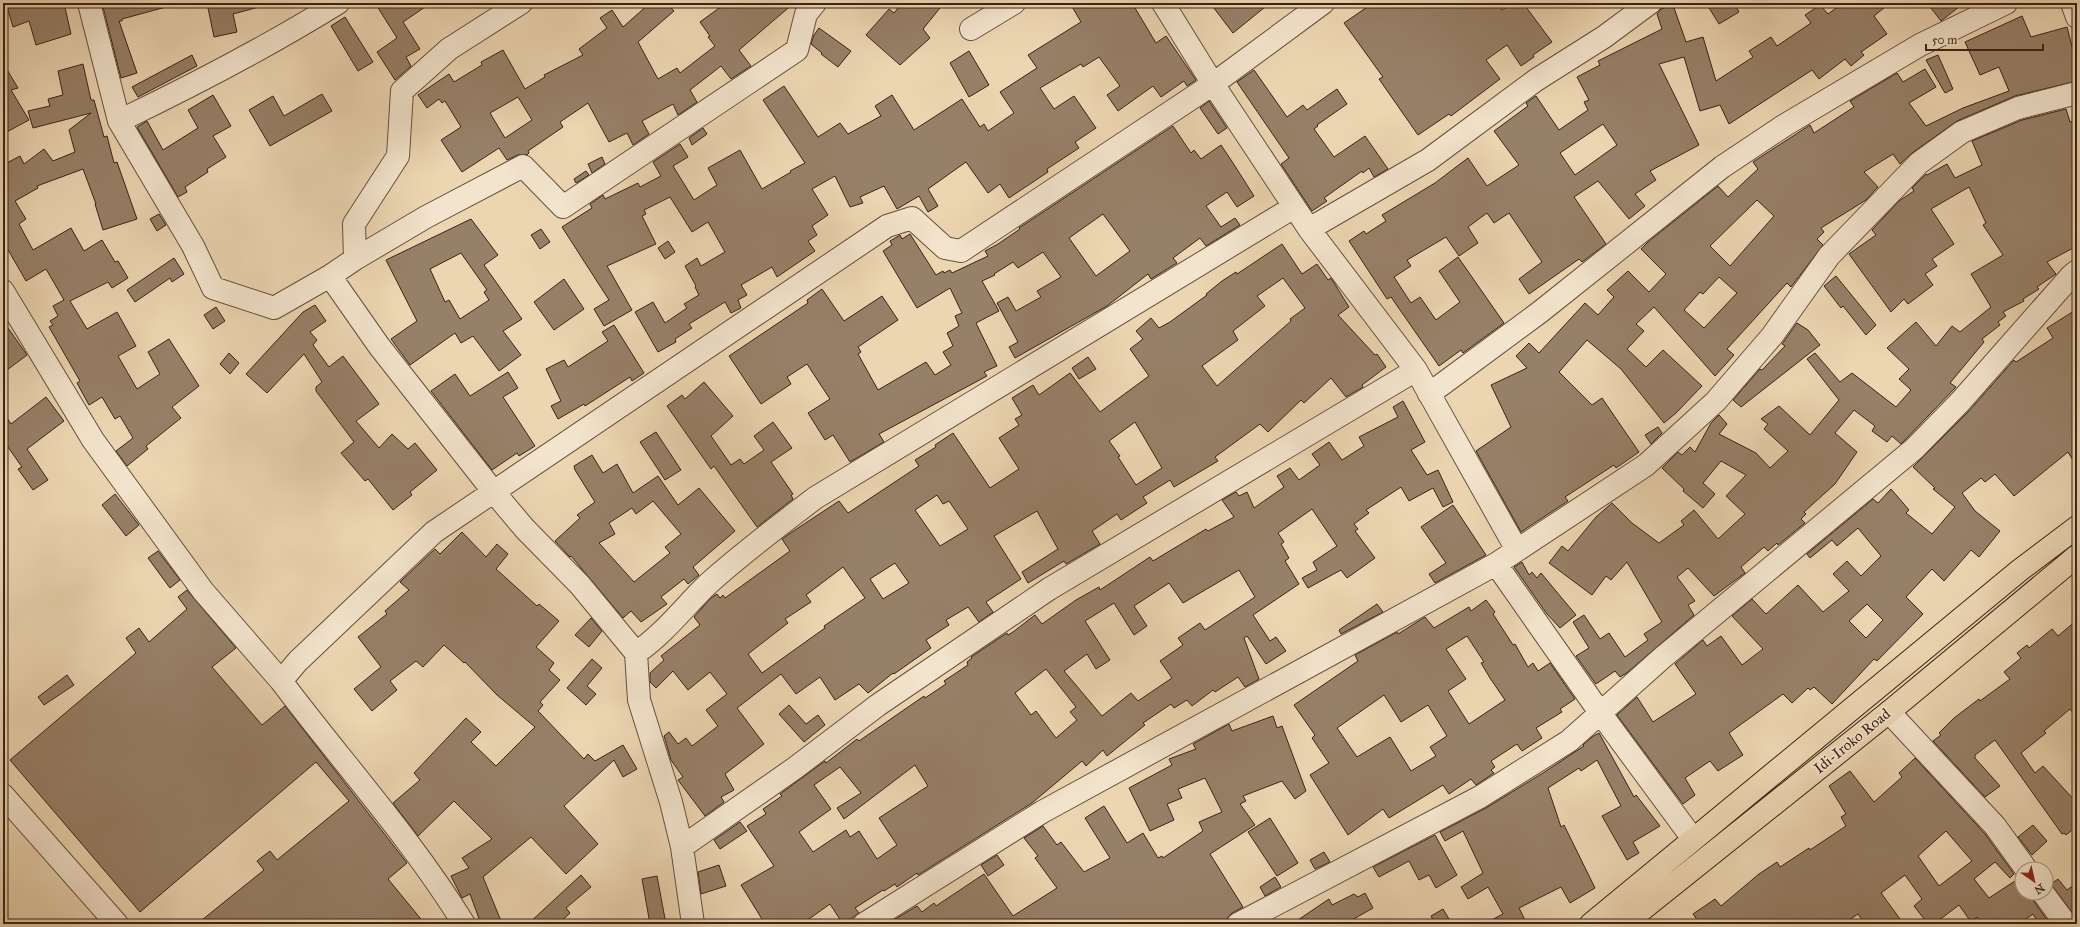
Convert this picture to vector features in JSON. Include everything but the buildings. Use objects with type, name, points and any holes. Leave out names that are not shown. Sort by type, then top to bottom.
[{"type":"highway","points":[[1591,924],[2020,570],[2077,527]]},
{"type":"highway","name":"Idi-Iroko Road","points":[[1624,924],[1889,712],[2077,556]]},
{"type":"street","points":[[89,3],[119,121],[193,246],[213,288],[274,308],[330,276],[354,259],[426,217],[523,166],[563,207],[797,50],[806,14],[814,3]]},
{"type":"street","points":[[119,121],[207,78],[300,27],[338,3]]},
{"type":"street","points":[[354,259],[354,224],[398,156],[402,91],[449,49],[522,3]]},
{"type":"street","points":[[971,29],[1014,3]]},
{"type":"street","points":[[1163,3],[1213,84],[1309,229],[1416,370],[1517,550]]},
{"type":"street","points":[[281,681],[303,656],[434,532],[887,226],[912,218],[945,248],[961,251],[1213,84],[1323,3]]},
{"type":"street","points":[[1309,229],[1428,160],[1536,80],[1604,37],[1650,3]]},
{"type":"street","points":[[1429,394],[1540,312],[1722,167],[1785,125],[1920,46],[2006,3]]},
{"type":"street","points":[[2072,3],[2077,17]]},
{"type":"street","points":[[864,924],[1042,812],[1496,564],[1646,465],[1716,401],[1772,336],[1829,256],[1919,163],[1962,132],[2018,108],[2077,92]]},
{"type":"street","points":[[636,653],[653,642],[708,585],[747,550],[815,498],[1294,207]]},
{"type":"street","points":[[1238,924],[1480,797],[1568,741],[1601,714],[1662,658],[1914,449],[1960,402],[2077,271]]},
{"type":"street","points":[[330,276],[379,346],[493,491],[525,529],[580,585],[636,653],[639,700],[671,802],[682,847],[693,924]]},
{"type":"street","points":[[3,291],[97,446],[203,591],[281,681],[319,732],[376,801],[447,897],[464,924]]},
{"type":"street","points":[[682,847],[795,768],[878,706],[1049,589],[1416,370]]},
{"type":"street","points":[[1496,564],[1601,714],[1693,839]]},
{"type":"street","points":[[1889,712],[1995,826],[2020,861]]},
{"type":"street","points":[[3,795],[117,924]]},
{"type":"street","points":[[2049,901],[2066,924]]}]
